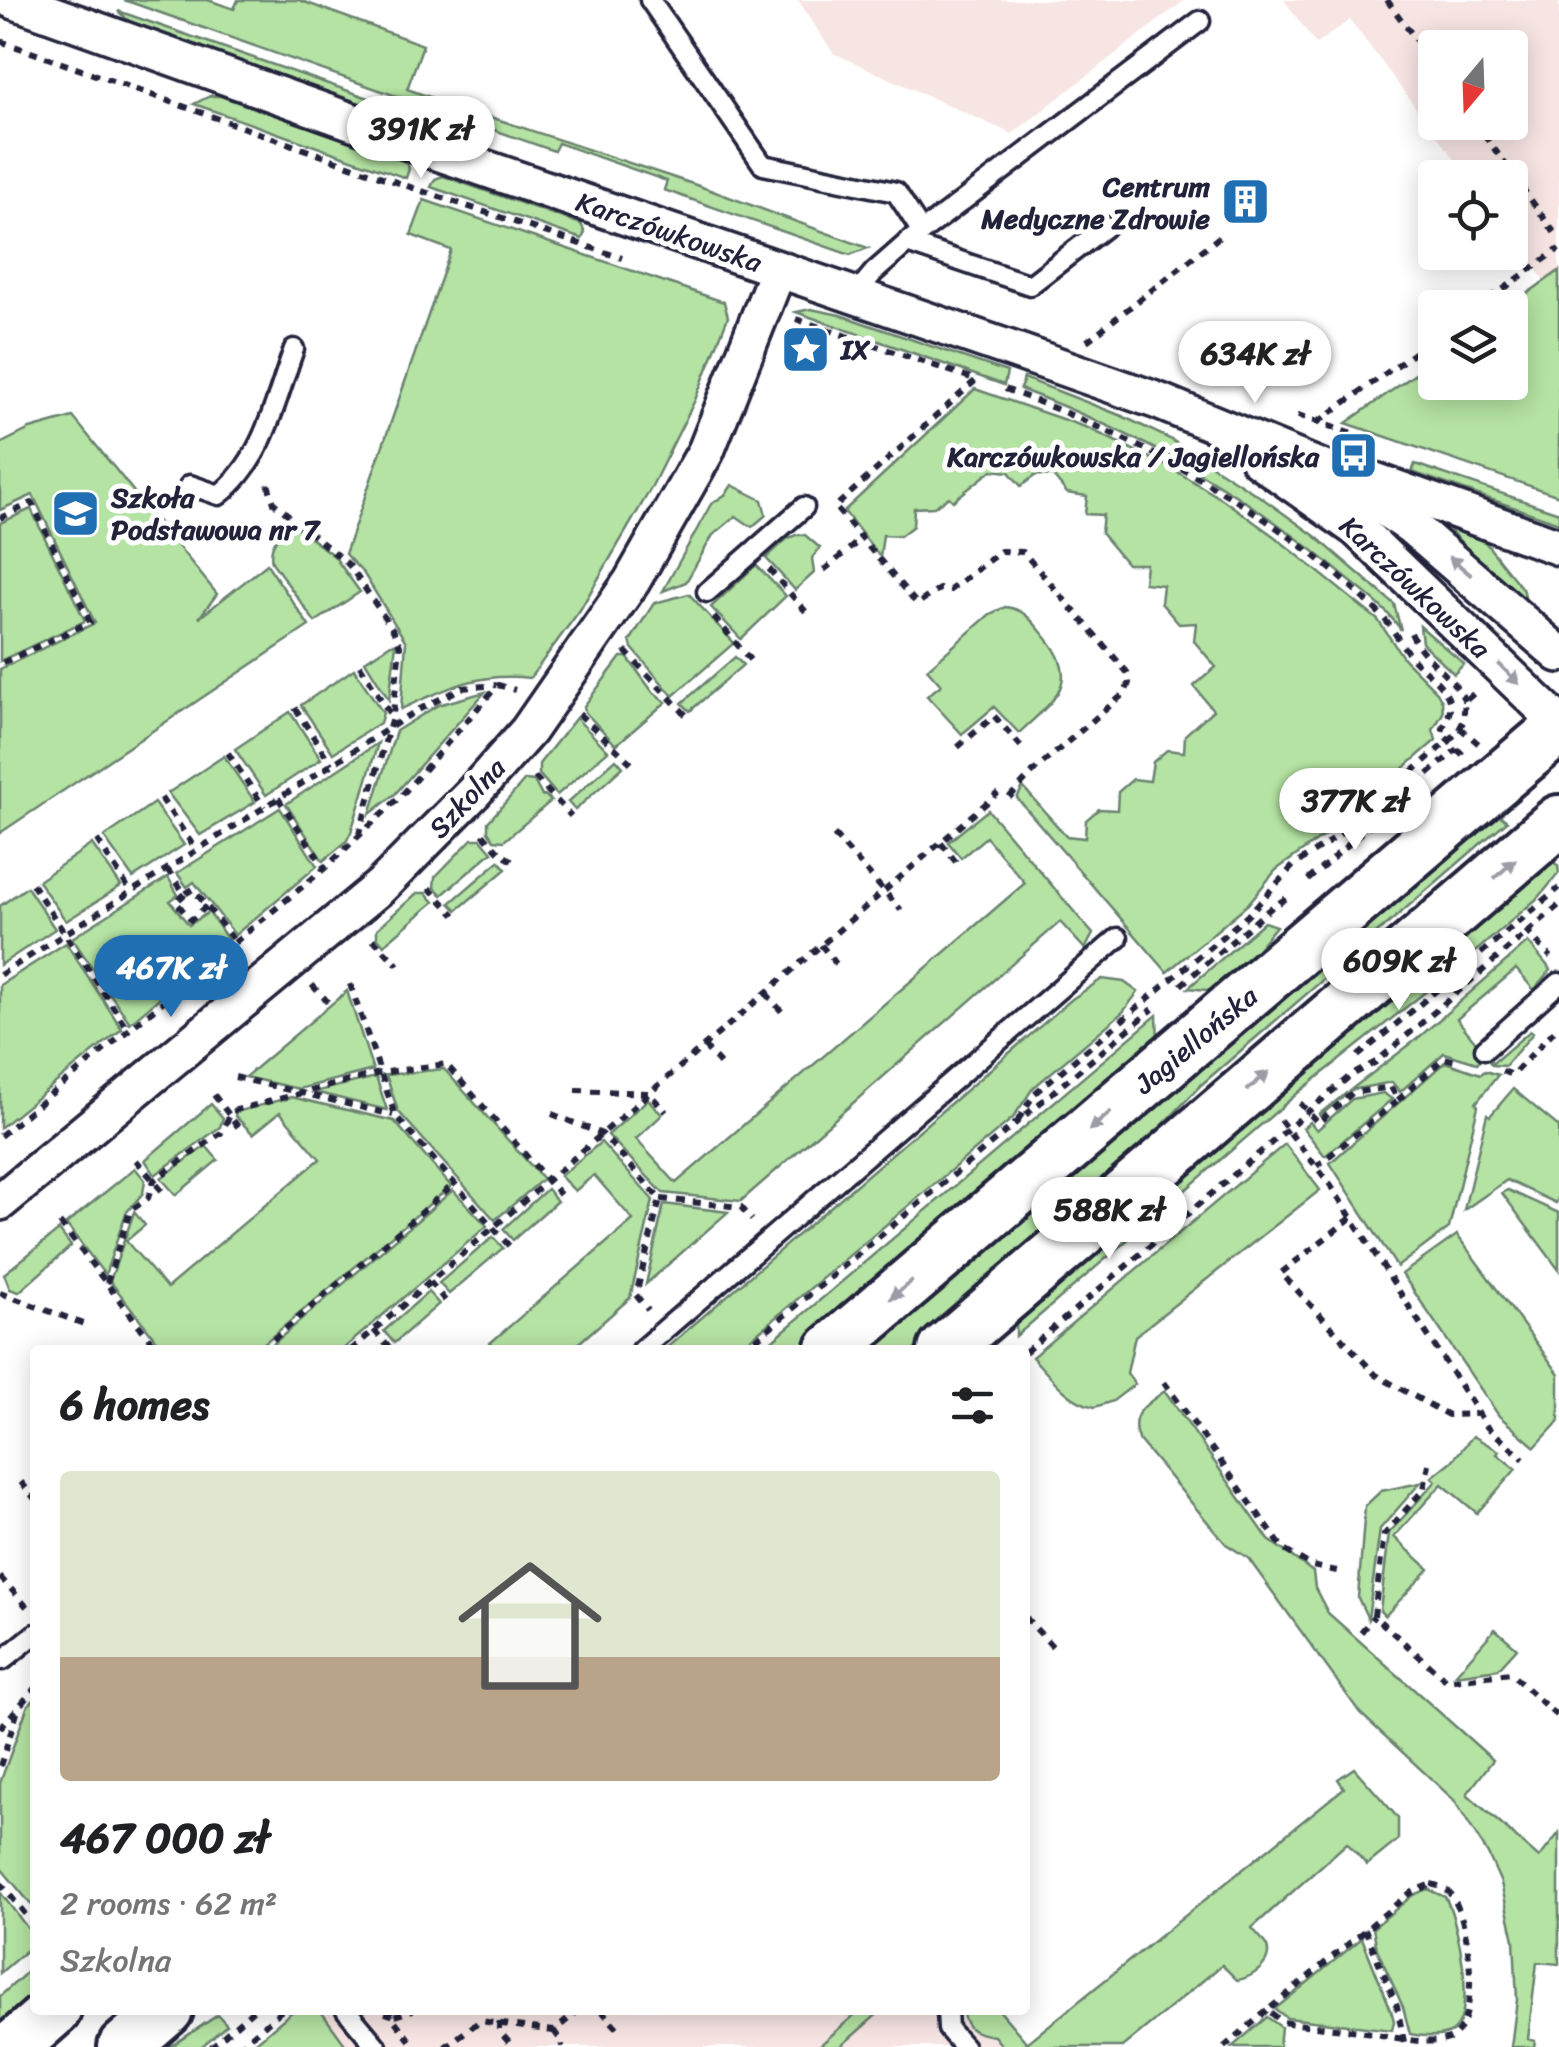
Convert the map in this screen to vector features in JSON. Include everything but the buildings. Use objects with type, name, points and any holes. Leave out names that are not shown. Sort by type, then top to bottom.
[{"type":"street","name":"Karczówkowska","points":[[12,0],[78,11],[778,270],[1158,402],[1326,470],[1410,525],[1559,654]]},
{"type":"street","name":"Szkolna","points":[[0,1202],[381,886],[528,731],[632,581],[706,451],[778,270]]},
{"type":"street","name":"Karczówkowska","points":[[1158,402],[1280,472],[1357,529],[1454,619],[1559,726]]},
{"type":"street","points":[[1326,470],[1350,472],[1559,548]]},
{"type":"street","name":"Jagiellońska","points":[[837,1345],[1495,786],[1559,726]]},
{"type":"street","points":[[950,1345],[1559,821]]},
{"type":"street","points":[[13,2047],[50,2015]]},
{"type":"street","points":[[124,2047],[161,2015]]},
{"type":"lane","points":[[650,0],[764,165],[896,192],[914,238],[1030,284],[1104,226]]},
{"type":"lane","points":[[854,297],[874,272],[914,238],[1200,21]]},
{"type":"lane","points":[[190,485],[219,495],[240,479],[260,446],[294,349]]},
{"type":"lane","points":[[707,592],[804,507]]},
{"type":"lane","points":[[648,1345],[1118,938]]},
{"type":"lane","points":[[1485,1049],[1559,983]]},
{"type":"lane","points":[[2,1660],[30,1638]]},
{"type":"lane","points":[[350,2015],[377,2047]]},
{"type":"lane","points":[[947,2015],[948,2028],[964,2047]]},
{"type":"path","points":[[1387,0],[1418,43]]},
{"type":"path","points":[[0,40],[412,188],[624,259]]},
{"type":"path","points":[[1489,140],[1559,239]]},
{"type":"path","points":[[1082,344],[1222,234]]},
{"type":"path","points":[[1502,290],[1559,249]]},
{"type":"path","points":[[786,324],[796,319],[1103,428],[1173,462],[1240,502],[1378,612],[1409,655],[1447,695],[1450,712],[1442,734],[1465,756]]},
{"type":"path","points":[[1318,422],[1418,350]]},
{"type":"path","points":[[976,380],[835,507],[914,603],[922,603],[941,584],[950,590],[1001,551],[1024,552],[1127,672],[1132,687],[1005,802]]},
{"type":"path","points":[[268,476],[267,490],[274,503],[349,564],[400,646],[392,717],[359,834]]},
{"type":"path","points":[[0,518],[32,504],[90,622],[0,664]]},
{"type":"path","points":[[824,570],[860,540]]},
{"type":"path","points":[[1016,551],[1022,542]]},
{"type":"path","points":[[754,551],[807,613]]},
{"type":"path","points":[[620,646],[687,716]]},
{"type":"path","points":[[739,647],[751,661]]},
{"type":"path","points":[[360,665],[392,717]]},
{"type":"path","points":[[1447,695],[1463,679]]},
{"type":"path","points":[[0,975],[388,728],[462,688],[498,684],[526,693]]},
{"type":"path","points":[[0,1136],[325,868],[401,796],[498,684]]},
{"type":"path","points":[[1018,1120],[1035,1093],[1246,916],[1289,870],[1338,836],[1449,740],[1460,728],[1465,701],[1479,689]]},
{"type":"path","points":[[295,708],[331,764]]},
{"type":"path","points":[[575,709],[632,764]]},
{"type":"path","points":[[958,748],[994,716],[1026,752]]},
{"type":"path","points":[[1460,728],[1476,741]]},
{"type":"path","points":[[1181,985],[1272,907],[1285,901],[1457,749]]},
{"type":"path","points":[[228,753],[264,807]]},
{"type":"path","points":[[528,769],[571,816]]},
{"type":"path","points":[[357,1345],[998,793]]},
{"type":"path","points":[[161,798],[196,850]]},
{"type":"path","points":[[278,798],[325,868]]},
{"type":"path","points":[[476,825],[501,854],[516,864]]},
{"type":"path","points":[[834,834],[901,910]]},
{"type":"path","points":[[97,840],[131,892]]},
{"type":"path","points":[[941,842],[956,862]]},
{"type":"path","points":[[167,868],[185,894]]},
{"type":"path","points":[[421,880],[455,915]]},
{"type":"path","points":[[32,884],[129,1031]]},
{"type":"path","points":[[208,906],[190,920],[176,902],[193,889],[208,906],[236,943]]},
{"type":"path","points":[[1030,1348],[1350,1076],[1376,1062],[1559,904]]},
{"type":"path","points":[[1519,922],[1553,959]]},
{"type":"path","points":[[821,945],[837,965]]},
{"type":"path","points":[[386,953],[398,965]]},
{"type":"path","points":[[350,984],[394,1116],[510,1248]]},
{"type":"path","points":[[766,993],[782,1012]]},
{"type":"path","points":[[749,1345],[1153,1009]]},
{"type":"path","points":[[1559,1022],[1554,1031],[1559,1035]]},
{"type":"path","points":[[704,1046],[720,1065]]},
{"type":"path","points":[[106,1283],[130,1211],[148,1198],[154,1180],[221,1133],[232,1111],[380,1073],[446,1064],[565,1200]]},
{"type":"path","points":[[235,1077],[394,1116]]},
{"type":"path","points":[[1300,1102],[1318,1123],[1352,1093],[1391,1087],[1398,1100],[1317,1166]]},
{"type":"path","points":[[576,1090],[649,1093],[666,1112]]},
{"type":"path","points":[[214,1095],[239,1128]]},
{"type":"path","points":[[552,1114],[602,1134],[660,1199],[742,1208],[770,1239]]},
{"type":"path","points":[[1280,1120],[1317,1166],[1486,1427],[1524,1459]]},
{"type":"path","points":[[136,1160],[163,1192]]},
{"type":"path","points":[[268,1345],[455,1183]]},
{"type":"path","points":[[660,1199],[636,1295],[665,1330]]},
{"type":"path","points":[[1351,1218],[1281,1274],[1376,1374],[1448,1415],[1477,1414]]},
{"type":"path","points":[[60,1223],[154,1345]]},
{"type":"path","points":[[430,1282],[446,1302]]},
{"type":"path","points":[[0,1293],[84,1324]]},
{"type":"path","points":[[374,1330],[387,1345]]},
{"type":"path","points":[[1164,1382],[1284,1550],[1312,1566],[1337,1571]]},
{"type":"path","points":[[1361,1632],[1374,1616],[1384,1535],[1424,1489],[1429,1464]]},
{"type":"path","points":[[21,1482],[30,1493]]},
{"type":"path","points":[[0,1577],[30,1610]]},
{"type":"path","points":[[1374,1616],[1448,1681],[1510,1674],[1559,1718]]},
{"type":"path","points":[[1030,1622],[1053,1647]]},
{"type":"path","points":[[0,1728],[30,1694]]},
{"type":"path","points":[[0,1766],[19,1708]]},
{"type":"path","points":[[0,1884],[30,1920]]},
{"type":"path","points":[[1224,2047],[1365,1928],[1423,1885],[1445,1889],[1461,1914],[1469,1962],[1464,2022],[1456,2034],[1444,2040],[1404,2043],[1282,2022],[1268,2010]]},
{"type":"path","points":[[1365,1928],[1398,2006],[1404,2043]]},
{"type":"path","points":[[211,2047],[247,2015]]},
{"type":"path","points":[[239,2047],[276,2015]]},
{"type":"path","points":[[554,2032],[573,2015]]},
{"type":"path","points":[[606,2015],[620,2031]]},
{"type":"path","points":[[446,2047],[476,2022],[500,2022],[554,2032],[562,2047]]},
{"type":"path","points":[[500,2022],[499,2030],[513,2047]]},
{"type":"shaded area","points":[[798,0],[1185,0],[1012,134],[833,53]]},
{"type":"shaded area","points":[[1284,0],[1559,0],[1559,271],[1545,281],[1528,258],[1528,160],[1455,160],[1440,140],[1528,140],[1528,30],[1418,30],[1418,110],[1350,20],[1316,44]]},
{"type":"shaded area","points":[[304,2015],[1003,2015],[1030,2047],[267,2047]]},
{"type":"green space","points":[[124,0],[208,0],[234,9],[238,0],[299,0],[423,45],[407,89],[430,97],[419,104]]},
{"type":"green space","points":[[118,11],[412,113],[400,117],[131,23]]},
{"type":"green space","points":[[220,96],[406,161],[406,178],[194,104]]},
{"type":"green space","points":[[460,107],[699,186],[868,248],[850,255],[664,190],[667,181],[558,143],[554,151],[457,117]]},
{"type":"green space","points":[[443,176],[581,224],[585,232],[582,239],[431,187],[435,179]]},
{"type":"green space","points":[[424,200],[724,302],[728,317],[695,400],[650,490],[580,610],[530,678],[478,680],[448,688],[401,709],[406,642],[364,574],[345,554],[451,250],[411,235]]},
{"type":"green space","points":[[1559,271],[1559,496],[1346,423],[1418,372],[1418,400],[1528,400],[1528,293]]},
{"type":"green space","points":[[811,309],[840,315],[1007,372],[1004,385],[796,312]]},
{"type":"green space","points":[[1024,378],[1172,440],[1262,498],[1315,536],[1394,604],[1401,630],[1372,599],[1265,515],[1148,445],[1020,389]]},
{"type":"green space","points":[[975,389],[1088,428],[1171,468],[1225,501],[1378,620],[1404,659],[1442,701],[1443,713],[1433,730],[1436,740],[1336,827],[1276,870],[1248,904],[1167,972],[1017,798],[1023,787],[1066,836],[1085,838],[1086,820],[1099,809],[1117,810],[1118,792],[1133,779],[1150,781],[1153,762],[1167,750],[1184,752],[1185,735],[1213,710],[1194,686],[1216,667],[1194,641],[1196,623],[1179,624],[1161,603],[1163,585],[1144,583],[1146,564],[1127,564],[1101,533],[1103,515],[1085,514],[1087,496],[1067,493],[1053,476],[1036,475],[1021,486],[1009,472],[992,470],[953,501],[949,497],[934,507],[914,508],[913,526],[900,536],[883,535],[880,557],[844,511]]},
{"type":"green space","points":[[73,417],[217,594],[199,618],[267,564],[309,626],[0,833],[0,669],[95,623],[33,495],[0,510],[0,444],[30,429]]},
{"type":"green space","points":[[1415,464],[1559,513],[1559,523],[1412,472]]},
{"type":"green space","points":[[732,485],[762,500],[766,515],[752,527],[736,516],[713,535],[686,582],[663,591],[711,504]]},
{"type":"green space","points":[[31,509],[85,621],[0,661],[0,523]]},
{"type":"green space","points":[[292,524],[334,556],[360,592],[315,622],[272,562],[273,545]]},
{"type":"green space","points":[[1448,528],[1485,542],[1525,597],[1518,604]]},
{"type":"green space","points":[[796,535],[805,535],[820,548],[812,558],[814,573],[795,590],[766,558]]},
{"type":"green space","points":[[756,565],[786,596],[741,639],[711,607]]},
{"type":"green space","points":[[689,594],[734,643],[673,696],[630,641],[654,603]]},
{"type":"green space","points":[[1005,607],[1027,616],[1055,650],[1062,665],[1060,688],[1019,733],[994,707],[962,734],[927,696],[941,685],[927,669],[990,614]]},
{"type":"green space","points":[[1420,626],[1464,664],[1454,674],[1422,643]]},
{"type":"green space","points":[[396,644],[389,700],[365,661]]},
{"type":"green space","points":[[621,657],[627,657],[652,691],[666,702],[616,745],[585,712],[584,706]]},
{"type":"green space","points":[[735,657],[743,665],[690,711],[682,703]]},
{"type":"green space","points":[[354,669],[383,713],[380,723],[333,753],[301,705]]},
{"type":"green space","points":[[485,692],[394,795],[370,814],[396,731],[438,705]]},
{"type":"green space","points":[[290,712],[321,759],[266,795],[235,749]]},
{"type":"green space","points":[[576,718],[608,751],[557,795],[539,774],[539,764]]},
{"type":"green space","points":[[378,743],[351,832],[346,842],[323,861],[286,804]]},
{"type":"green space","points":[[224,756],[255,802],[200,835],[168,793]]},
{"type":"green space","points":[[616,759],[623,767],[575,810],[568,802]]},
{"type":"green space","points":[[525,780],[534,781],[542,796],[551,801],[504,841],[494,840],[488,822]]},
{"type":"green space","points":[[154,803],[184,845],[133,878],[104,837]]},
{"type":"green space","points":[[280,808],[317,866],[235,935],[194,882],[187,887],[177,873]]},
{"type":"green space","points":[[988,810],[1093,934],[1085,949],[1060,922],[741,1201],[663,1193],[608,1135],[648,1099],[662,1115],[636,1139],[676,1183],[1025,883],[986,837],[961,858],[948,842]]},
{"type":"green space","points":[[1494,811],[1507,821],[1201,1085],[1138,1151],[920,1345],[869,1345]]},
{"type":"green space","points":[[472,839],[481,839],[492,852],[442,895],[434,887],[435,877]]},
{"type":"green space","points":[[92,844],[121,886],[66,921],[38,881]]},
{"type":"green space","points":[[1552,860],[1559,873],[1540,896],[1299,1092],[1016,1336],[1016,1319]]},
{"type":"green space","points":[[499,861],[506,869],[457,910],[450,903]]},
{"type":"green space","points":[[168,877],[178,895],[170,901],[189,925],[209,912],[228,940],[130,1023],[72,938]]},
{"type":"green space","points":[[27,887],[55,929],[0,965],[0,906]]},
{"type":"green space","points":[[417,893],[426,893],[434,902],[384,945],[377,937],[377,929]]},
{"type":"green space","points":[[1264,922],[1276,926],[1231,981],[1216,991],[1188,988]]},
{"type":"green space","points":[[1528,942],[1551,970],[1534,990],[1516,969],[1457,1019],[1493,1063],[1530,1031],[1533,1033],[1505,1066],[1492,1065],[1485,1056],[1477,1063],[1444,1053],[1400,1092],[1392,1082],[1351,1090],[1320,1116],[1319,1114],[1417,1039]]},
{"type":"green space","points":[[66,943],[122,1029],[0,1128],[0,985]]},
{"type":"green space","points":[[1102,979],[1124,982],[1138,992],[1123,1012],[1033,1088],[1013,1118],[743,1345],[670,1345],[1072,999]]},
{"type":"green space","points":[[347,991],[373,1070],[299,1089],[245,1077]]},
{"type":"green space","points":[[1157,1015],[1158,1042],[806,1345],[767,1345]]},
{"type":"green space","points":[[1445,1062],[1481,1074],[1485,1071],[1498,1075],[1476,1103],[1449,1228],[1397,1267],[1330,1163]]},
{"type":"green space","points":[[444,1069],[543,1179],[495,1220],[398,1111],[386,1075]]},
{"type":"green space","points":[[376,1077],[387,1110],[314,1092]]},
{"type":"green space","points":[[1513,1089],[1559,1127],[1559,1197],[1556,1203],[1507,1180],[1464,1210],[1487,1114],[1490,1116]]},
{"type":"green space","points":[[1383,1093],[1392,1099],[1325,1156],[1303,1128],[1310,1122],[1317,1130],[1352,1099]]},
{"type":"green space","points":[[291,1097],[394,1121],[451,1186],[262,1345],[160,1345],[110,1281],[134,1212],[145,1225],[126,1241],[167,1288],[320,1159],[280,1112],[253,1134],[235,1116],[236,1112]]},
{"type":"green space","points":[[211,1104],[223,1118],[220,1127],[155,1175],[145,1160]]},
{"type":"green space","points":[[601,1142],[653,1200],[630,1298],[577,1345],[488,1345],[633,1220],[594,1175],[575,1191],[560,1176]]},
{"type":"green space","points":[[1285,1144],[1320,1190],[1135,1336],[1127,1373],[1135,1384],[1113,1401],[1095,1407],[1076,1400],[1060,1387],[1032,1357]]},
{"type":"green space","points":[[206,1146],[218,1160],[176,1195],[161,1178]]},
{"type":"green space","points":[[135,1168],[145,1180],[143,1193],[126,1213],[105,1275],[66,1224]]},
{"type":"green space","points":[[547,1189],[557,1201],[513,1240],[503,1229]]},
{"type":"green space","points":[[453,1190],[487,1226],[348,1345],[272,1345]]},
{"type":"green space","points":[[1508,1190],[1559,1213],[1559,1270],[1502,1193]]},
{"type":"green space","points":[[664,1204],[728,1212],[646,1284]]},
{"type":"green space","points":[[59,1230],[71,1246],[19,1292],[10,1289],[4,1274]]},
{"type":"green space","points":[[1457,1235],[1559,1374],[1559,1421],[1535,1447],[1499,1416],[1402,1274]]},
{"type":"green space","points":[[493,1237],[503,1248],[449,1294],[439,1283]]},
{"type":"green space","points":[[428,1292],[439,1304],[394,1343],[384,1331]]},
{"type":"green space","points":[[1165,1391],[1269,1540],[1313,1572],[1315,1588],[1328,1613],[1493,1760],[1467,1794],[1539,1858],[1559,1833],[1559,1964],[1537,1962],[1528,2039],[1535,2041],[1534,2047],[1511,2047],[1517,2000],[1514,1940],[1501,1883],[1488,1854],[1454,1800],[1360,1713],[1248,1558],[1226,1544],[1138,1439],[1137,1416]]},
{"type":"green space","points":[[1473,1436],[1499,1451],[1497,1454],[1516,1469],[1477,1513],[1442,1484],[1394,1537],[1429,1569],[1385,1616],[1380,1611],[1389,1533],[1436,1481],[1432,1477]]},
{"type":"green space","points":[[1420,1483],[1380,1529],[1368,1619],[1358,1598],[1365,1506],[1381,1491]]},
{"type":"green space","points":[[1495,1629],[1517,1648],[1498,1669],[1455,1675]]},
{"type":"green space","points":[[28,1705],[30,1903],[0,1867],[0,1783]]},
{"type":"green space","points":[[1354,1768],[1398,1818],[1398,1840],[1367,1865],[1347,1843],[1252,1928],[1266,1944],[1268,1953],[1264,1964],[1254,1973],[1237,1980],[1222,1965],[1122,2047],[1003,2047],[994,2036],[969,2027],[964,2015],[1003,2015],[1027,2043],[1344,1788],[1338,1779]]},
{"type":"green space","points":[[1427,1889],[1445,1897],[1450,1909],[1460,1946],[1465,1990],[1459,2024],[1450,2033],[1435,2036],[1410,2034],[1403,2007],[1377,1949],[1373,1928],[1413,1895]]},
{"type":"green space","points":[[0,1892],[30,1931],[30,1947],[0,1973]]},
{"type":"green space","points":[[1362,1938],[1391,2010],[1392,2030],[1287,2018],[1275,2009]]},
{"type":"green space","points":[[30,1969],[30,1999],[0,2026],[0,1996]]},
{"type":"green space","points":[[218,2015],[227,2025],[201,2047],[170,2047]]},
{"type":"green space","points":[[288,2015],[324,2015],[347,2047],[250,2047]]},
{"type":"green space","points":[[854,2015],[876,2015],[840,2047],[818,2047]]},
{"type":"green space","points":[[1267,2017],[1281,2027],[1279,2047],[1232,2047]]},
{"type":"place","name":"Centrum Medyczne Zdrowie","points":[[1245,202]]},
{"type":"place","name":"IX","points":[[806,349]]},
{"type":"place","name":"Karczówkowska / Jagiellońska","points":[[1354,456]]},
{"type":"place","name":"Szkoła Podstawowa nr 7","points":[[76,513]]}]
